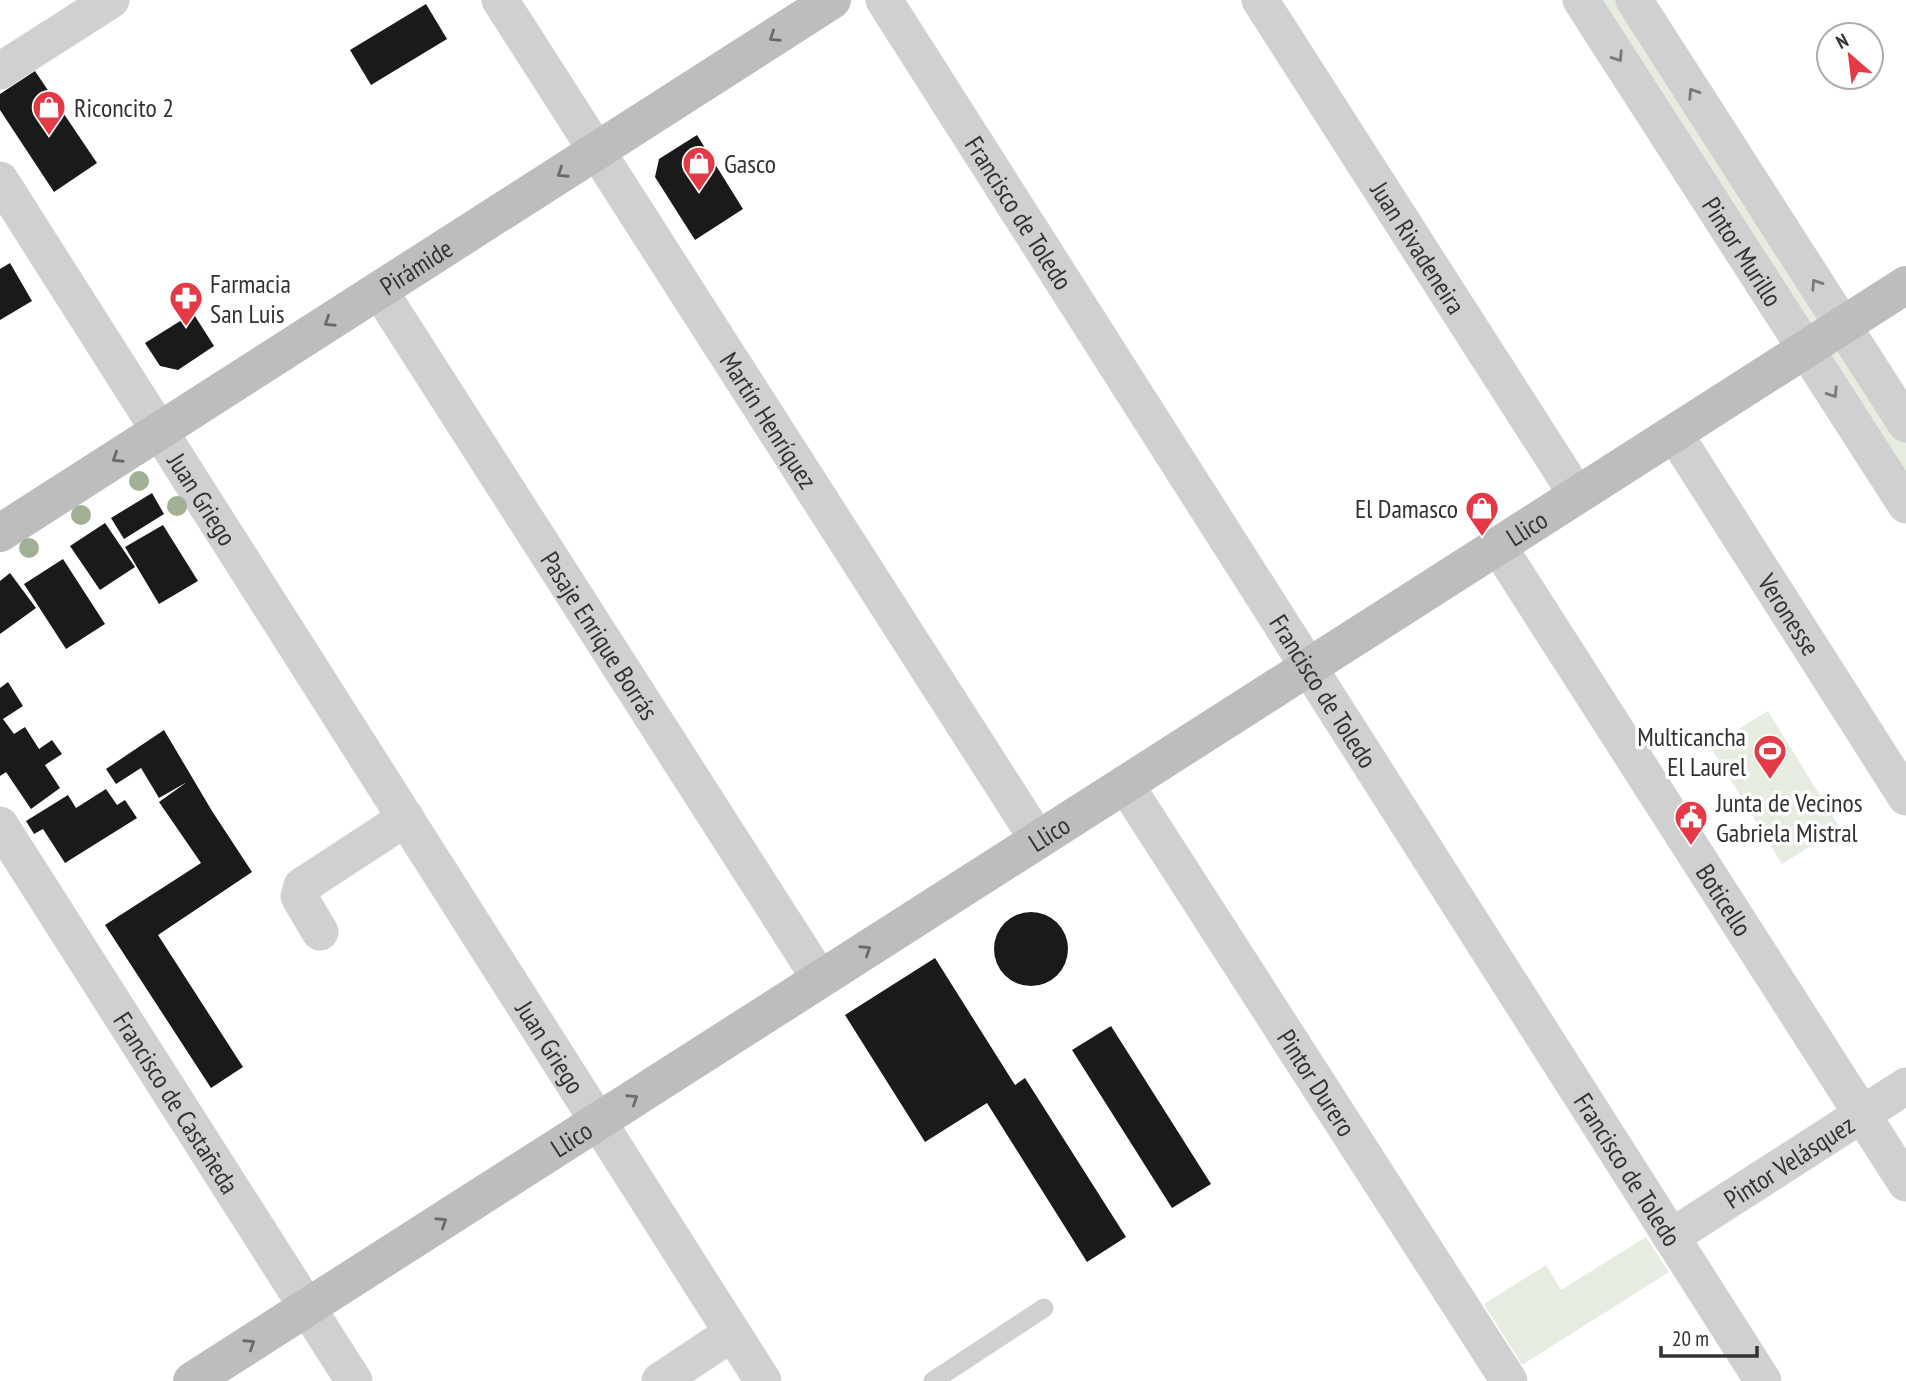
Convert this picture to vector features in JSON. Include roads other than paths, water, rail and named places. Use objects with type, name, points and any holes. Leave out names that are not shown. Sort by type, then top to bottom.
[{"type":"street","points":[[0,71],[111,0]]},
{"type":"street","name":"Martín Henríquez","points":[[500,0],[1038,840]]},
{"type":"street","name":"Pirámide","points":[[0,533],[832,0]]},
{"type":"street","name":"Francisco de Toledo","points":[[884,0],[1763,1381]]},
{"type":"street","name":"Juan Rivadeneira","points":[[1260,0],[1577,495]]},
{"type":"street","name":"Pintor Murillo","points":[[1581,0],[1906,505]]},
{"type":"street","name":"Pintor Murillo","points":[[1634,0],[1906,424]]},
{"type":"street","name":"Juan Griego","points":[[0,180],[763,1381]]},
{"type":"street","name":"Llico","points":[[192,1381],[1906,285]]},
{"type":"street","name":"Pasaje Enrique Borrás","points":[[379,290],[820,979]]},
{"type":"street","name":"Veronesse","points":[[1674,433],[1906,797]]},
{"type":"street","name":"Boticello","points":[[1498,546],[1906,1183]]},
{"type":"street","name":"Pintor Durero","points":[[1125,784],[1509,1381]]},
{"type":"street","points":[[320,932],[299,896],[302,886],[406,818]]},
{"type":"street","name":"Francisco de Castañeda","points":[[0,825],[354,1381]]},
{"type":"street","name":"Pintor Velásquez","points":[[1671,1237],[1906,1086]]},
{"type":"street","points":[[660,1381],[732,1333]]},
{"type":"lane","points":[[933,1381],[1044,1308]]},
{"type":"place","name":"Riconcito 2","points":[[49,137]]},
{"type":"place","name":"Gasco","points":[[699,193]]},
{"type":"place","name":"Farmacia San Luis","points":[[186,328]]},
{"type":"place","name":"El Damasco","points":[[1482,538]]},
{"type":"place","name":"Multicancha El Laurel","points":[[1770,781]]},
{"type":"place","name":"Junta de Vecinos Gabriela Mistral","points":[[1691,847]]}]
